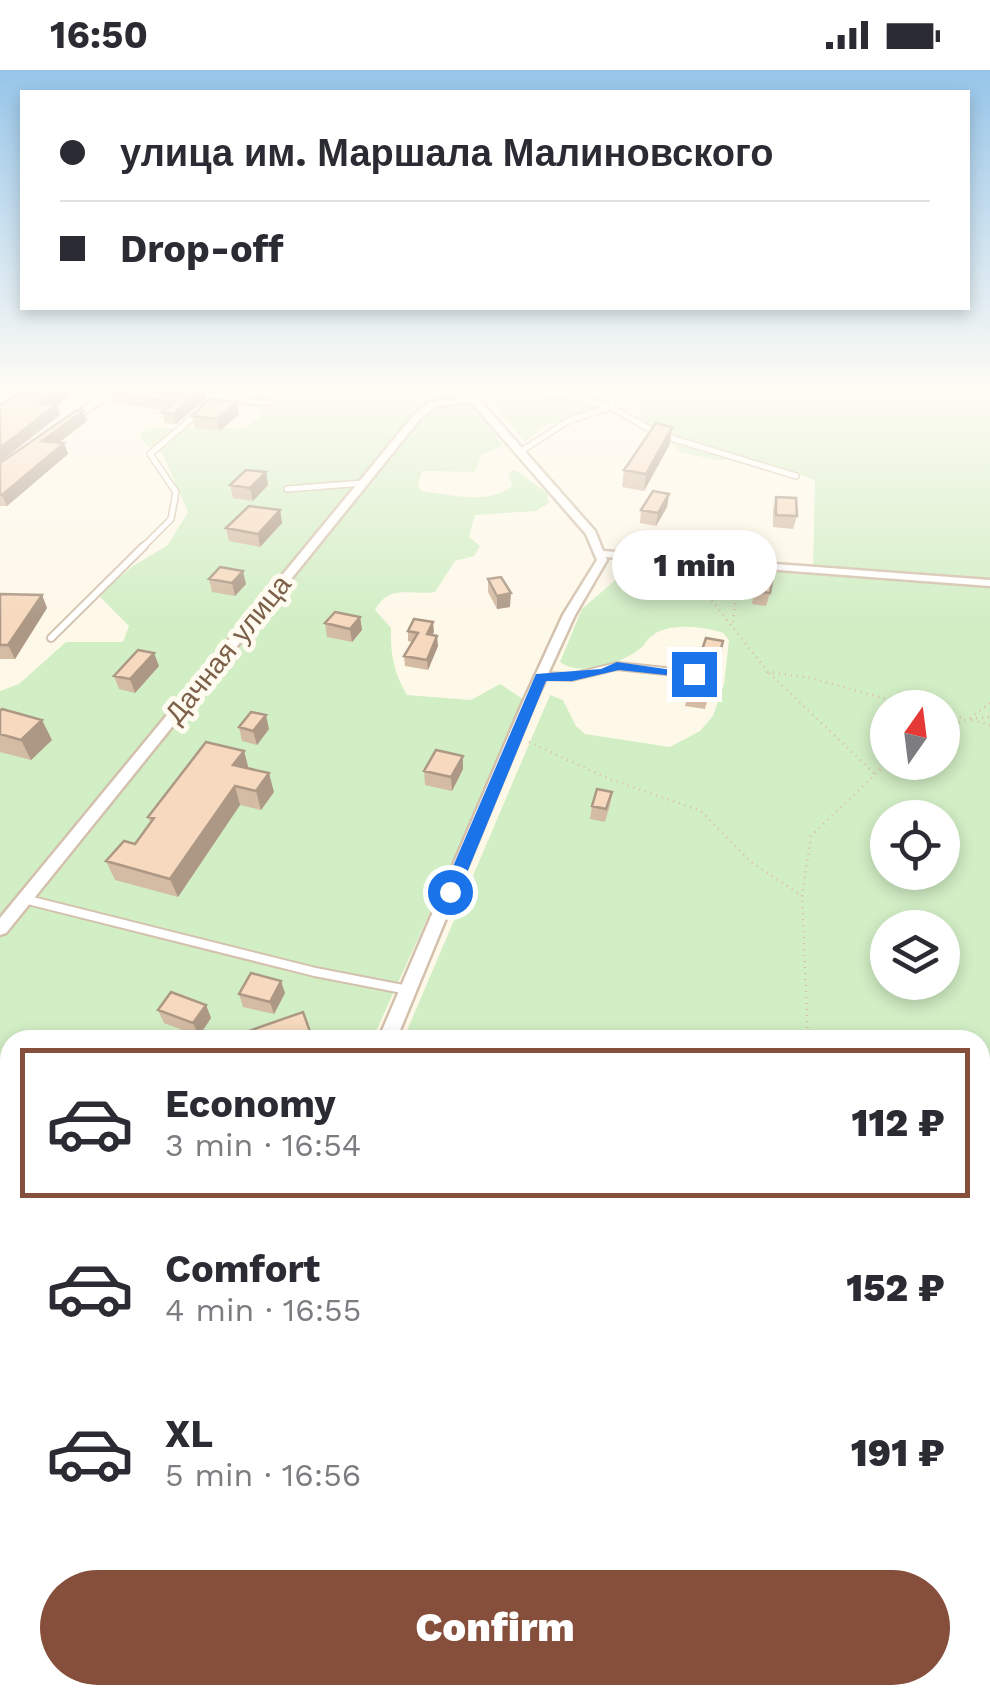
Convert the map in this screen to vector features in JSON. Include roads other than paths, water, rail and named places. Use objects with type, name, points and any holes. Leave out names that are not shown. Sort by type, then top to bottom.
[{"type":"street","name":"Дачная улица","points":[[0,929],[376,468]]},
{"type":"street","points":[[390,1030],[541,676],[569,615],[598,572],[602,554],[591,533],[534,468]]},
{"type":"street","points":[[602,554],[990,583]]},
{"type":"lane","points":[[51,638],[171,519],[176,492],[160,468]]},
{"type":"lane","points":[[771,468],[796,476]]},
{"type":"lane","points":[[287,488],[347,481],[364,483]]},
{"type":"lane","points":[[541,676],[572,677],[617,666],[694,674]]},
{"type":"lane","points":[[24,899],[315,972],[408,990]]}]
